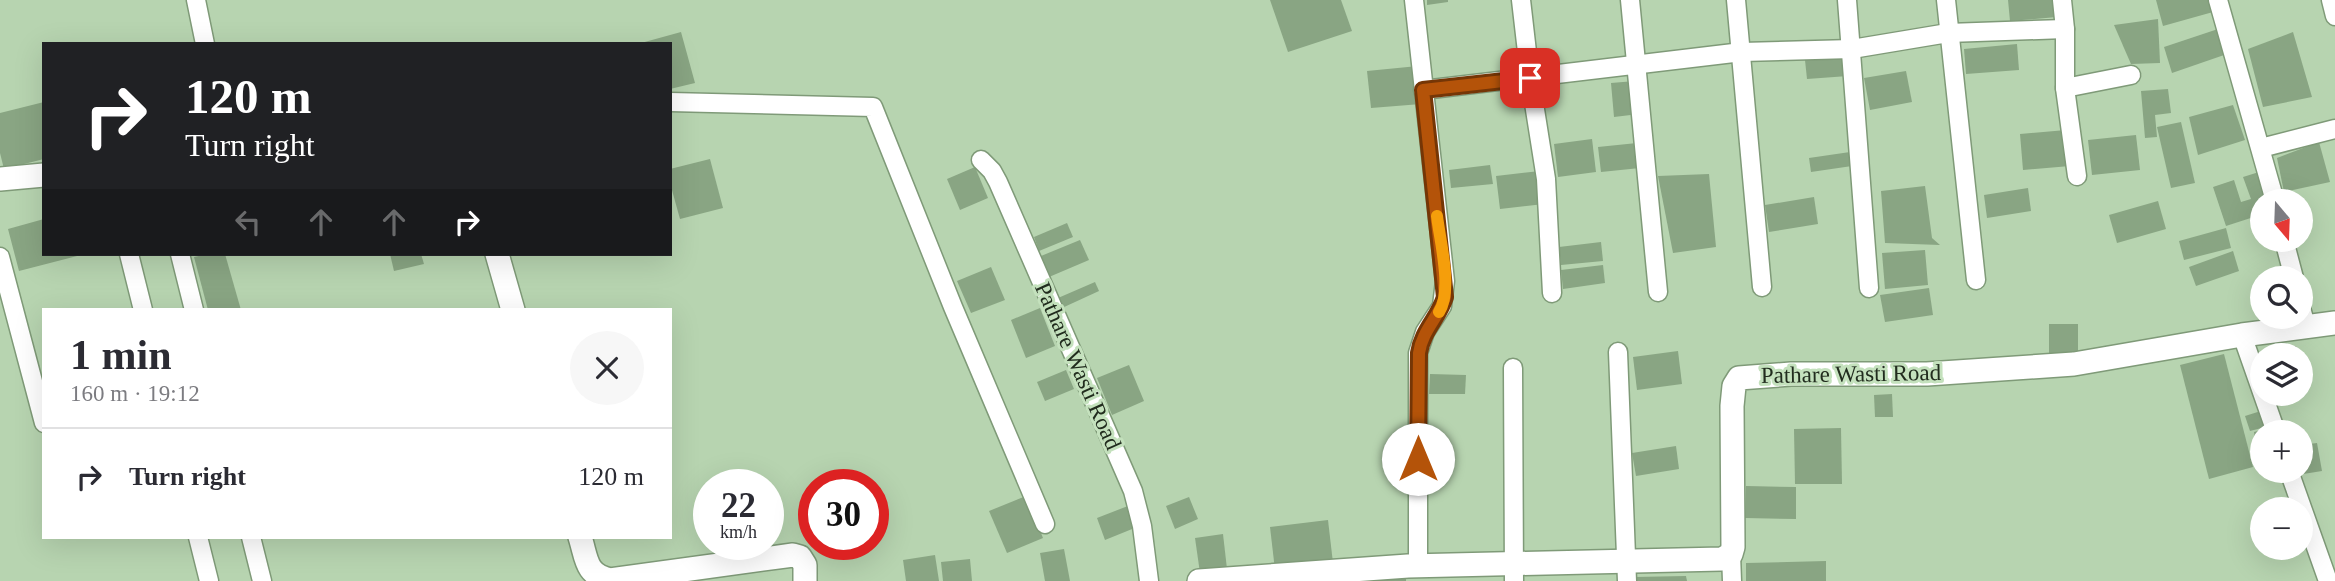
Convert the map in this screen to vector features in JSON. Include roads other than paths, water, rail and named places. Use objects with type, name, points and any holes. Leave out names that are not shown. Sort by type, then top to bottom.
[{"type":"street","points":[[196,0],[205,42]]},
{"type":"street","points":[[1412,571],[1419,353],[1421,340],[1445,297],[1414,0]]},
{"type":"street","points":[[1521,0],[1546,179],[1552,293]]},
{"type":"street","points":[[1630,0],[1658,292]]},
{"type":"street","points":[[1736,0],[1762,287]]},
{"type":"street","points":[[1847,0],[1869,288]]},
{"type":"street","points":[[1946,0],[1976,280]]},
{"type":"street","points":[[2062,0],[2065,88],[2077,176]]},
{"type":"street","points":[[2218,0],[2271,189]]},
{"type":"street","points":[[2331,0],[2335,16]]},
{"type":"street","points":[[1423,90],[1742,52],[1852,49],[1948,33],[2065,29]]},
{"type":"street","points":[[2065,88],[2131,75]]},
{"type":"street","points":[[672,102],[873,107],[958,320],[1045,524]]},
{"type":"street","points":[[2261,148],[2335,129]]},
{"type":"street","name":"Pathare Wasti Road","points":[[981,160],[998,182],[1133,491],[1143,526],[1149,581]]},
{"type":"street","points":[[0,179],[42,174]]},
{"type":"street","points":[[130,256],[142,308]]},
{"type":"street","points":[[180,256],[194,308]]},
{"type":"street","points":[[498,256],[512,308]]},
{"type":"street","points":[[0,257],[42,415]]},
{"type":"street","name":"Pathare Wasti Road","points":[[2313,319],[2335,323]]},
{"type":"street","name":"Pathare Wasti Road","points":[[1731,554],[1732,406],[1734,386],[1740,378],[1791,374],[1927,374],[2074,364],[2242,335],[2262,329]]},
{"type":"street","points":[[2242,335],[2272,420]]},
{"type":"street","points":[[1618,352],[1627,570]]},
{"type":"street","points":[[1513,368],[1514,572]]},
{"type":"street","points":[[2293,483],[2328,581]]},
{"type":"street","points":[[198,539],[209,581]]},
{"type":"street","points":[[252,539],[262,581]]},
{"type":"street","points":[[581,539],[590,568],[597,577],[610,580],[793,555],[800,557],[805,565],[805,581]]},
{"type":"street","points":[[1199,581],[1412,571],[1627,570],[1723,559],[1731,554],[1732,581]]}]
